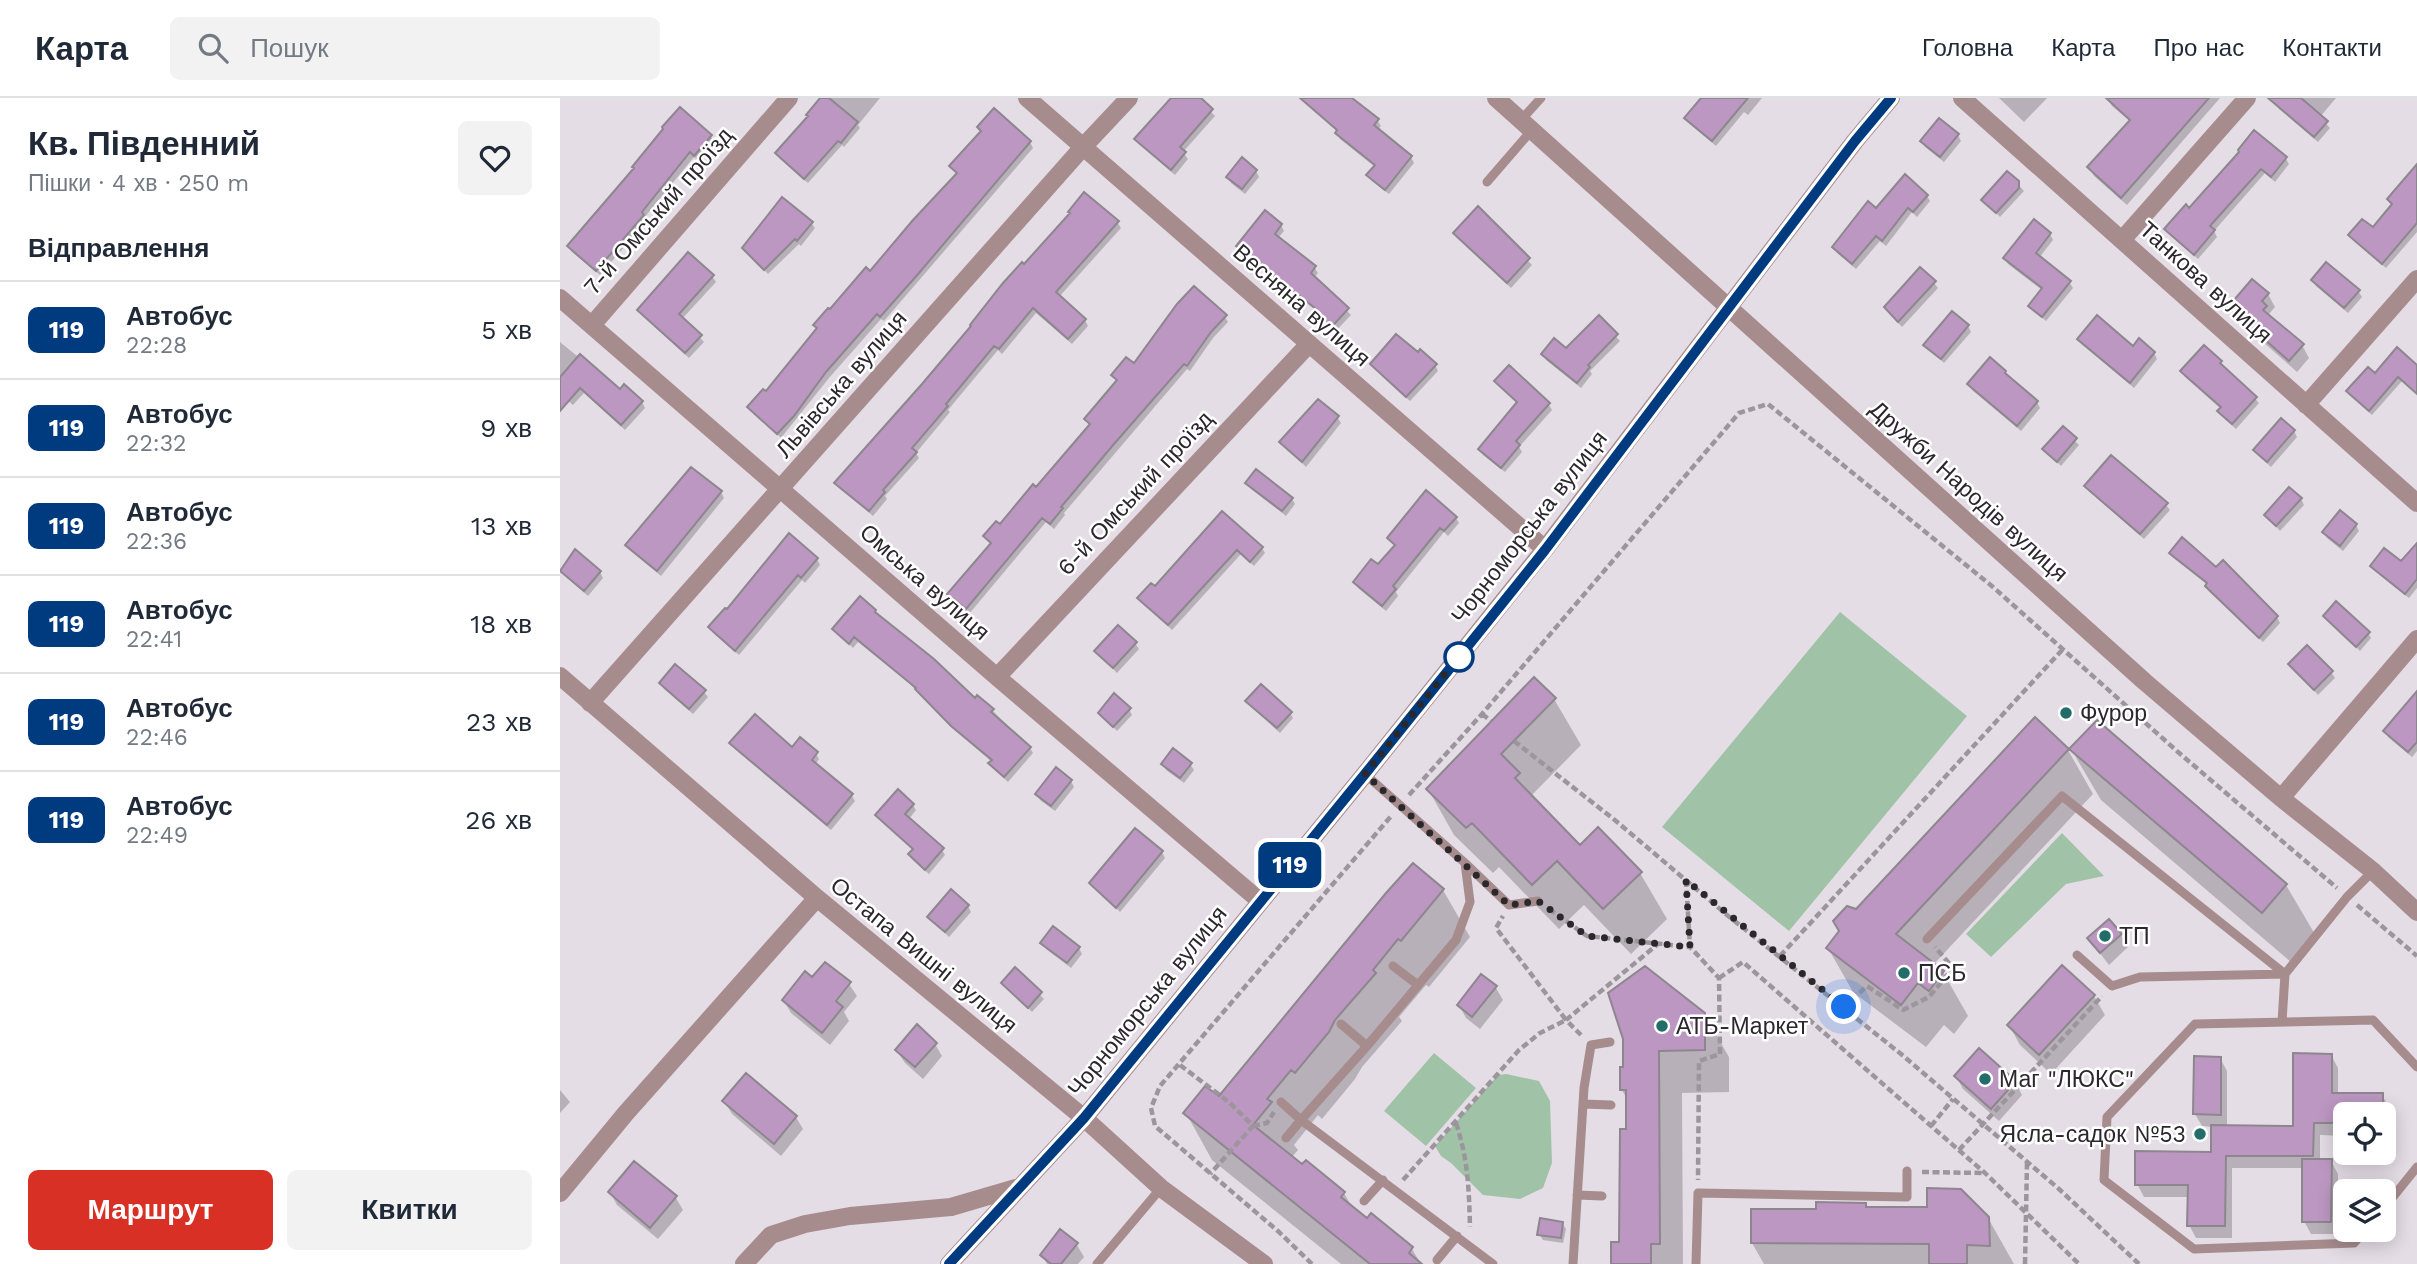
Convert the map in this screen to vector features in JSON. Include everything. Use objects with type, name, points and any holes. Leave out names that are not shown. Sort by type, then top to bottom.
[{"type":"street","name":"7-й Омський проїзд","points":[[592,325],[789,98]]},
{"type":"street","name":"Весняна вулиця","points":[[1027,98],[1545,550]]},
{"type":"street","name":"Львівська вулиця","points":[[590,703],[1129,98]]},
{"type":"street","name":"Дружби Народів вулиця","points":[[1496,98],[2145,682],[2281,799],[2373,872],[2417,912]]},
{"type":"street","name":"Чорноморська вулиця","points":[[949,1264],[1084,1118],[1365,774],[1545,550],[1855,141],[1891,98]]},
{"type":"street","name":"Танкова вулиця","points":[[1962,98],[2417,503]]},
{"type":"street","points":[[2122,240],[2247,98]]},
{"type":"street","points":[[2306,405],[2417,279]]},
{"type":"street","name":"Омська вулиця","points":[[560,298],[1260,901]]},
{"type":"street","name":"6-й Омський проїзд","points":[[997,677],[1308,344]]},
{"type":"street","points":[[2281,799],[2417,639]]},
{"type":"street","name":"Остапа Вишні вулиця","points":[[560,676],[817,898],[1084,1118],[1161,1188],[1264,1264]]},
{"type":"street","points":[[560,1194],[635,1103],[817,898]]},
{"type":"street","points":[[744,1264],[771,1235],[805,1224],[850,1216],[951,1207],[1022,1186]]},
{"type":"lane","points":[[1487,182],[1527,125],[1541,98]]},
{"type":"lane","points":[[1365,774],[1509,905],[1538,901]]},
{"type":"lane","points":[[1927,939],[2062,796],[2286,974]]},
{"type":"lane","points":[[1286,1138],[1456,940],[1470,902],[1465,863]]},
{"type":"lane","points":[[2282,1022],[2286,974],[2347,897],[2373,872]]},
{"type":"lane","points":[[2077,955],[2112,986],[2140,977],[2286,974]]},
{"type":"lane","points":[[1393,966],[1418,985]]},
{"type":"lane","points":[[2355,1242],[2193,1249],[2104,1180],[2107,1117],[2195,1024],[2373,1020],[2417,1068]]},
{"type":"lane","points":[[1340,1024],[1367,1046]]},
{"type":"lane","points":[[1573,1264],[1583,1104],[1591,1045],[1610,1042]]},
{"type":"lane","points":[[1281,1102],[1301,1120],[1493,1264]]},
{"type":"lane","points":[[1583,1104],[1611,1105]]},
{"type":"lane","points":[[2396,1193],[2417,1167]]},
{"type":"lane","points":[[1696,1264],[1698,1194],[1908,1197],[1907,1171]]},
{"type":"lane","points":[[1364,1201],[1383,1180]]},
{"type":"lane","points":[[1097,1264],[1161,1188]]},
{"type":"lane","points":[[1577,1195],[1602,1196]]},
{"type":"lane","points":[[1437,1260],[1457,1236]]},
{"type":"path","points":[[1312,1264],[1279,1232],[1154,1126],[1151,1108],[1160,1086],[1739,413],[1768,404],[1993,587],[2417,956]]},
{"type":"path","points":[[1780,956],[2063,649]]},
{"type":"path","points":[[1482,714],[1491,721]]},
{"type":"path","points":[[1514,741],[1844,1007],[2027,1162],[2139,1264]]},
{"type":"path","points":[[1686,880],[1690,947],[1719,978],[1720,1054],[1699,1060],[1698,1194]]},
{"type":"path","points":[[1538,901],[1587,936],[1690,947]]},
{"type":"path","points":[[1509,905],[1496,928],[1566,1020],[1591,1045]]},
{"type":"path","points":[[1844,1007],[1867,986],[1903,1010],[1929,997],[1953,968],[1927,939]]},
{"type":"path","points":[[1395,1189],[1519,1050],[1540,1033],[1566,1020],[1659,944]]},
{"type":"path","points":[[1719,978],[1743,962],[1959,1150],[2079,1264]]},
{"type":"path","points":[[1959,1150],[2112,986]]},
{"type":"path","points":[[1180,1065],[1230,1103],[1253,1126]]},
{"type":"path","points":[[1931,1126],[1953,1099]]},
{"type":"path","points":[[1210,1174],[1253,1126],[1267,1123],[1281,1102]]},
{"type":"path","points":[[1456,1123],[1466,1152],[1470,1246]]},
{"type":"path","points":[[2025,1264],[2027,1162]]},
{"type":"path","points":[[1907,1171],[1984,1173]]},
{"type":"path","points":[[2071,1264],[2072,1257]]},
{"type":"green space","points":[[1840,612],[1967,716],[1789,931],[1662,827]]},
{"type":"green space","points":[[2062,833],[2104,876],[2066,884],[1991,957],[1966,934]]},
{"type":"green space","points":[[1434,1053],[1476,1088],[1426,1146],[1384,1111]]},
{"type":"green space","points":[[1506,1074],[1539,1081],[1550,1101],[1552,1163],[1543,1188],[1520,1199],[1483,1195],[1441,1156],[1435,1146],[1498,1075]]},
{"type":"building","points":[[820,98],[829,98],[858,122],[841,143],[838,141],[804,179],[775,153],[808,116],[806,115]]},
{"type":"building","points":[[1171,98],[1201,98],[1213,109],[1180,147],[1186,152],[1171,170],[1134,139]]},
{"type":"building","points":[[1300,98],[1352,98],[1379,119],[1374,125],[1412,156],[1385,190],[1366,175],[1375,165],[1335,133],[1337,130]]},
{"type":"building","points":[[1701,98],[1748,98],[1712,141],[1684,118]]},
{"type":"building","points":[[2106,98],[2209,98],[2121,198],[2087,167],[2130,120]]},
{"type":"building","points":[[2268,98],[2301,98],[2328,121],[2314,137]]},
{"type":"building","points":[[680,107],[712,135],[694,156],[690,152],[642,212],[644,215],[596,271],[567,246],[634,168],[632,167],[662,127]]},
{"type":"building","points":[[994,108],[1031,141],[880,317],[877,314],[826,372],[794,416],[777,434],[747,407],[763,389],[766,391],[817,328],[813,325],[828,308],[830,309],[866,267],[870,271],[957,173],[949,166],[981,131],[977,127]]},
{"type":"building","points":[[1939,118],[1959,134],[1940,157],[1920,141]]},
{"type":"building","points":[[2254,130],[2287,157],[2271,177],[2261,169],[2210,226],[2215,230],[2194,255],[2164,229],[2186,204],[2189,208],[2239,152]]},
{"type":"building","points":[[1242,157],[1257,170],[1242,189],[1226,177]]},
{"type":"building","points":[[2417,164],[2417,223],[2382,264],[2348,235],[2362,219],[2373,227],[2392,204],[2387,199]]},
{"type":"building","points":[[2007,171],[2019,181],[2019,188],[1996,213],[1981,200]]},
{"type":"building","points":[[1905,174],[1928,195],[1913,212],[1908,208],[1882,241],[1876,236],[1852,264],[1832,247],[1868,201],[1876,208]]},
{"type":"building","points":[[1084,192],[1119,221],[1056,292],[1086,319],[1068,339],[1033,308],[999,349],[994,346],[946,404],[948,406],[912,448],[917,452],[883,490],[885,492],[869,511],[834,483],[922,384],[1003,283],[1070,213],[1068,212]]},
{"type":"building","points":[[782,197],[813,222],[797,241],[795,239],[764,270],[742,248]]},
{"type":"building","points":[[1478,206],[1530,258],[1507,283],[1453,233]]},
{"type":"building","points":[[1265,210],[1282,224],[1275,234],[1316,266],[1311,273],[1349,308],[1328,331],[1311,315],[1316,309],[1236,246]]},
{"type":"building","points":[[2034,219],[2051,233],[2036,253],[2071,281],[2042,317],[2028,306],[2042,288],[2003,258]]},
{"type":"building","points":[[688,252],[714,275],[679,314],[702,335],[685,353],[637,310]]},
{"type":"building","points":[[2326,262],[2360,290],[2344,308],[2311,280]]},
{"type":"building","points":[[1920,267],[1936,281],[1898,322],[1884,307]]},
{"type":"building","points":[[2252,279],[2269,293],[2262,301],[2267,306],[2263,310],[2304,344],[2289,361],[2228,307]]},
{"type":"building","points":[[1194,286],[1227,315],[1187,366],[1184,364],[1114,444],[1050,524],[1042,518],[966,609],[947,594],[991,543],[983,536],[996,521],[1000,524],[1033,484],[1036,487],[1090,424],[1084,419],[1117,380],[1111,375],[1126,357],[1134,363],[1177,304]]},
{"type":"building","points":[[1952,311],[1969,325],[1941,359],[1923,345]]},
{"type":"building","points":[[1599,315],[1618,334],[1588,365],[1590,367],[1577,383],[1541,354],[1554,338],[1566,348]]},
{"type":"building","points":[[2097,315],[2133,346],[2139,338],[2155,352],[2130,383],[2077,339]]},
{"type":"building","points":[[1396,334],[1437,364],[1406,397],[1370,364]]},
{"type":"building","points":[[2204,345],[2257,397],[2232,424],[2217,411],[2221,407],[2180,371]]},
{"type":"building","points":[[2397,347],[2417,365],[2417,394],[2398,377],[2369,411],[2346,391],[2368,367],[2375,373]]},
{"type":"building","points":[[580,354],[620,389],[624,384],[643,401],[621,425],[580,388],[560,411],[560,377]]},
{"type":"building","points":[[1990,357],[2038,401],[2017,426],[1967,384]]},
{"type":"building","points":[[1509,365],[1550,403],[1516,441],[1520,445],[1501,468],[1478,449],[1517,402],[1494,381]]},
{"type":"building","points":[[1318,399],[1339,416],[1302,462],[1279,442]]},
{"type":"building","points":[[2281,418],[2295,430],[2267,462],[2253,450]]},
{"type":"building","points":[[2063,426],[2077,438],[2057,462],[2042,449]]},
{"type":"building","points":[[2111,455],[2168,503],[2140,534],[2084,486]]},
{"type":"building","points":[[691,467],[722,491],[657,571],[625,545]]},
{"type":"building","points":[[1256,469],[1293,498],[1282,511],[1245,483]]},
{"type":"building","points":[[2289,487],[2302,498],[2276,526],[2264,515]]},
{"type":"building","points":[[1426,490],[1457,517],[1444,531],[1440,528],[1393,586],[1396,589],[1382,606],[1353,582],[1371,559],[1378,564],[1395,545],[1387,538]]},
{"type":"building","points":[[2340,510],[2357,524],[2340,546],[2322,532]]},
{"type":"building","points":[[1222,511],[1263,547],[1250,562],[1237,550],[1168,625],[1137,598],[1151,583],[1155,586]]},
{"type":"building","points":[[789,533],[818,558],[801,578],[798,575],[735,651],[708,627],[725,608],[727,609]]},
{"type":"building","points":[[2182,537],[2216,567],[2223,560],[2278,616],[2259,638],[2205,586],[2207,583],[2169,553]]},
{"type":"building","points":[[2417,543],[2417,579],[2405,594],[2370,566],[2384,548],[2401,561]]},
{"type":"building","points":[[575,549],[601,571],[584,591],[560,571]]},
{"type":"building","points":[[860,596],[975,698],[977,695],[994,709],[991,712],[1031,747],[1004,777],[988,763],[992,760],[951,726],[916,688],[854,637],[849,644],[832,629]]},
{"type":"building","points":[[2336,601],[2370,632],[2356,647],[2323,616]]},
{"type":"building","points":[[1118,625],[1137,642],[1113,668],[1094,651]]},
{"type":"building","points":[[2307,645],[2333,671],[2314,690],[2288,664]]},
{"type":"building","points":[[675,664],[706,690],[689,709],[659,683]]},
{"type":"building","points":[[1534,677],[1556,698],[1501,754],[1520,773],[1515,778],[1580,845],[1598,827],[1642,872],[1603,909],[1557,861],[1532,885],[1472,823],[1466,828],[1426,789]]},
{"type":"building","points":[[1261,684],[1292,712],[1277,728],[1245,701]]},
{"type":"building","points":[[2417,691],[2417,742],[2408,752],[2383,731]]},
{"type":"building","points":[[1114,693],[1131,708],[1113,727],[1098,713]]},
{"type":"building","points":[[755,714],[792,747],[800,737],[818,752],[812,760],[853,794],[827,825],[729,743]]},
{"type":"building","points":[[2035,717],[2069,749],[1896,934],[1944,971],[1929,991],[1918,983],[1901,1005],[1826,948],[1839,931],[1833,921],[1847,906],[1856,909]]},
{"type":"building","points":[[2097,720],[2287,884],[2262,913],[2069,749]]},
{"type":"building","points":[[1173,748],[1192,763],[1180,778],[1161,764]]},
{"type":"building","points":[[1056,767],[1072,780],[1051,806],[1035,794]]},
{"type":"building","points":[[898,789],[914,804],[905,814],[944,848],[925,870],[908,854],[913,849],[875,815]]},
{"type":"building","points":[[1135,828],[1163,851],[1116,908],[1089,883]]},
{"type":"building","points":[[1413,863],[1444,889],[1401,941],[1398,939],[1373,970],[1376,973],[1335,1020],[1329,1032],[1295,1073],[1291,1070],[1267,1099],[1272,1102],[1253,1125],[1302,1164],[1306,1160],[1345,1192],[1341,1197],[1367,1218],[1371,1213],[1413,1247],[1409,1253],[1422,1264],[1370,1264],[1183,1113],[1205,1086],[1219,1096]]},
{"type":"building","points":[[951,889],[969,905],[945,932],[927,917]]},
{"type":"building","name":"ТП","points":[[2109,919],[2122,934],[2100,953],[2087,938]]},
{"type":"building","points":[[1053,926],[1080,947],[1067,963],[1040,943]]},
{"type":"building","points":[[825,962],[851,982],[836,1001],[843,1007],[822,1033],[782,1000],[805,971],[812,977]]},
{"type":"building","points":[[2062,965],[2095,995],[2039,1055],[2007,1025]]},
{"type":"building","points":[[1645,966],[1705,1013],[1705,1050],[1659,1051],[1660,1244],[1651,1244],[1651,1264],[1611,1264],[1611,1242],[1619,1242],[1620,1129],[1626,1129],[1626,1090],[1620,1090],[1623,1039],[1608,993]]},
{"type":"building","points":[[1015,967],[1042,992],[1028,1008],[1001,983]]},
{"type":"building","points":[[1481,974],[1497,986],[1472,1017],[1457,1005]]},
{"type":"building","points":[[917,1024],[937,1043],[915,1067],[895,1050]]},
{"type":"building","name":"Маг \"ЛЮКС\"","points":[[1979,1048],[2016,1081],[1991,1109],[1954,1076]]},
{"type":"building","points":[[2293,1053],[2332,1054],[2332,1093],[2383,1093],[2383,1102],[2333,1102],[2333,1123],[2314,1123],[2313,1156],[2226,1156],[2225,1226],[2187,1226],[2188,1185],[2135,1185],[2135,1151],[2211,1152],[2211,1125],[2293,1126]]},
{"type":"building","points":[[2194,1056],[2221,1057],[2221,1115],[2193,1114]]},
{"type":"building","points":[[746,1073],[797,1116],[774,1144],[722,1101]]},
{"type":"building","points":[[2302,1159],[2332,1159],[2331,1222],[2302,1222]]},
{"type":"building","points":[[634,1161],[677,1196],[650,1228],[608,1192]]},
{"type":"building","points":[[1927,1188],[1961,1189],[1989,1217],[1990,1246],[1967,1245],[1967,1264],[1929,1264],[1929,1244],[1751,1243],[1751,1209],[1816,1209],[1816,1202],[1866,1203],[1866,1207],[1927,1207]]},
{"type":"building","points":[[1540,1218],[1563,1222],[1561,1238],[1537,1235]]},
{"type":"building","points":[[1060,1229],[1078,1243],[1061,1264],[1051,1264],[1040,1255]]},
{"type":"bus line","name":"119","points":[[949,1264],[1084,1118],[1365,774],[1545,550],[1855,141],[1891,98]]},
{"type":"place","name":"Фурор","points":[[2066,713]]},
{"type":"place","name":"ТП","points":[[2105,936]]},
{"type":"place","name":"ПСБ","points":[[1904,973]]},
{"type":"place","name":"АТБ-Маркет","points":[[1662,1026]]},
{"type":"place","name":"Маг \"ЛЮКС\"","points":[[1985,1079]]},
{"type":"place","name":"Ясла-садок №53","points":[[2200,1134]]},
{"type":"route","points":[[1459,657],[1463,651],[1365,774],[1399,806],[1509,905],[1538,901],[1587,936],[1690,947],[1686,880],[1844,1007]]}]
